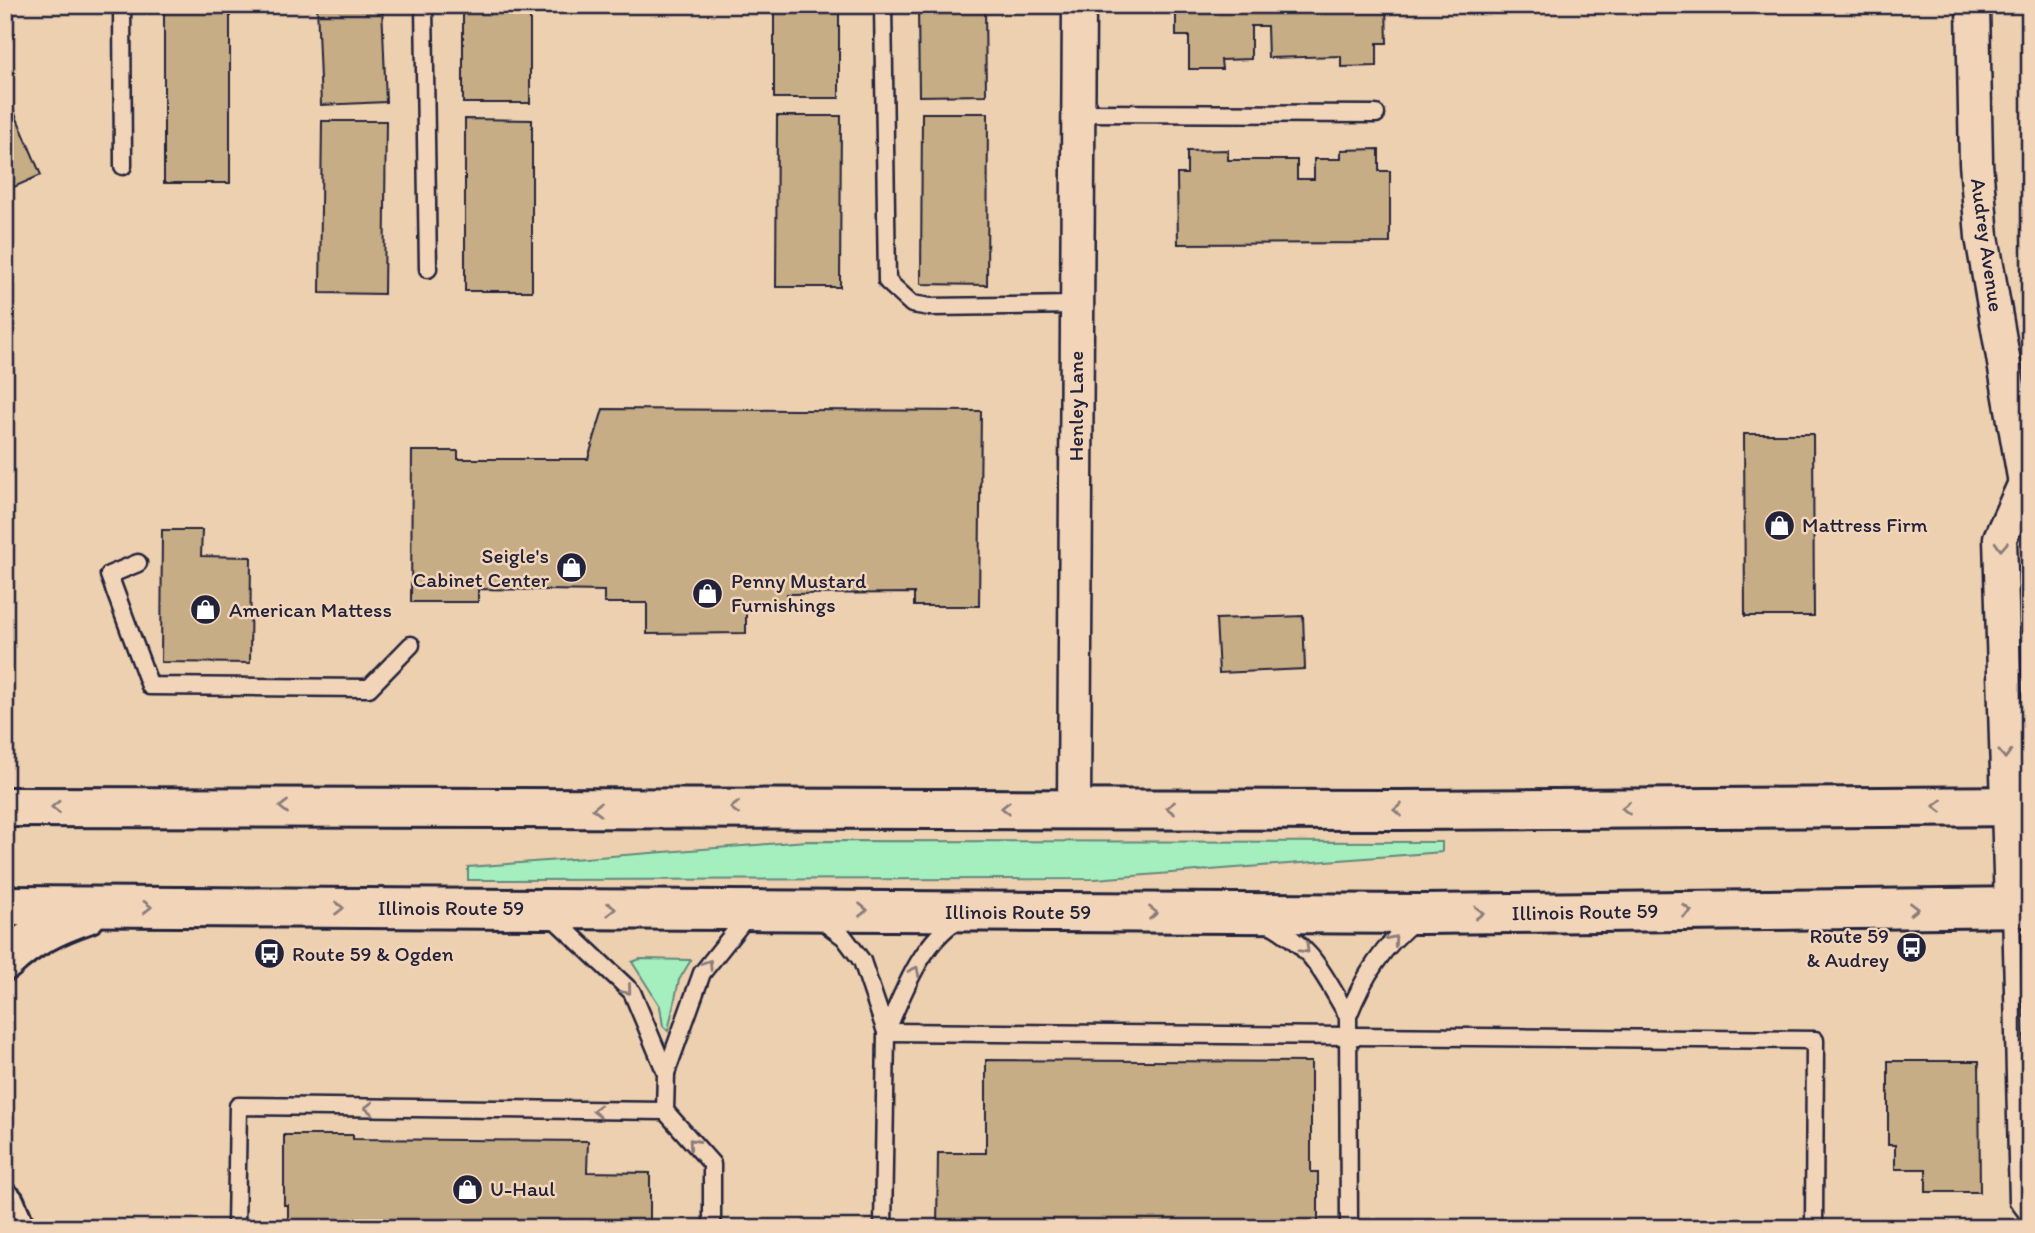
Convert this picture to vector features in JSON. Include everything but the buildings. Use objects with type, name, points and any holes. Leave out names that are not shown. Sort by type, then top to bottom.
[{"type":"main road","points":[[5,807],[1074,807],[1412,810],[2018,806]]},
{"type":"main road","name":"Illinois Route 59","points":[[5,906],[1423,914],[2021,907]]},
{"type":"main road","points":[[5,961],[25,942],[55,925],[107,907]]},
{"type":"main road","points":[[5,1199],[15,1228]]},
{"type":"street","name":"Henley Lane","points":[[1074,807],[1079,5]]},
{"type":"street","name":"Audrey Avenue","points":[[1973,5],[1976,163],[1982,237],[2021,397],[2028,488],[2000,538],[2018,806],[2021,907]]},
{"type":"lane","points":[[122,5],[123,166]]},
{"type":"lane","points":[[424,5],[428,269]]},
{"type":"lane","points":[[883,5],[887,281],[912,304],[930,307],[1076,305]]},
{"type":"lane","points":[[1078,113],[1376,114]]},
{"type":"lane","points":[[138,563],[109,575],[150,686],[369,688],[411,645]]},
{"type":"lane","points":[[2021,907],[2018,1201],[2030,1217]]},
{"type":"lane","points":[[543,909],[632,992],[666,1073]]},
{"type":"lane","points":[[712,1228],[712,1164],[665,1111],[666,1073],[702,974],[753,909]]},
{"type":"lane","points":[[806,909],[844,937],[862,961],[886,1032],[883,1228]]},
{"type":"lane","points":[[886,1032],[919,961],[949,925],[971,911]]},
{"type":"lane","points":[[1248,913],[1293,937],[1312,956],[1348,1016]]},
{"type":"lane","points":[[1349,1228],[1348,1016],[1360,985],[1377,959],[1402,930],[1423,914]]},
{"type":"lane","points":[[886,1032],[1815,1040],[1814,1228]]},
{"type":"lane","points":[[236,1228],[238,1106],[665,1111]]},
{"type":"green space","points":[[807,841],[1442,842],[1442,852],[1095,879],[468,880],[468,867]]},
{"type":"green space","points":[[640,959],[691,960],[679,980],[668,1031],[663,1026],[660,1006],[632,962]]},
{"type":"place","name":"Mattress Firm","points":[[1779,525]]},
{"type":"place","name":"Seigle's Cabinet Center","points":[[572,568]]},
{"type":"place","name":"Penny Mustard Furnishings","points":[[708,593]]},
{"type":"place","name":"American Mattess","points":[[206,610]]},
{"type":"place","name":"Route 59 & Audrey","points":[[1912,948]]},
{"type":"place","name":"Route 59 & Ogden","points":[[269,954]]},
{"type":"place","name":"U-Haul","points":[[467,1189]]}]
